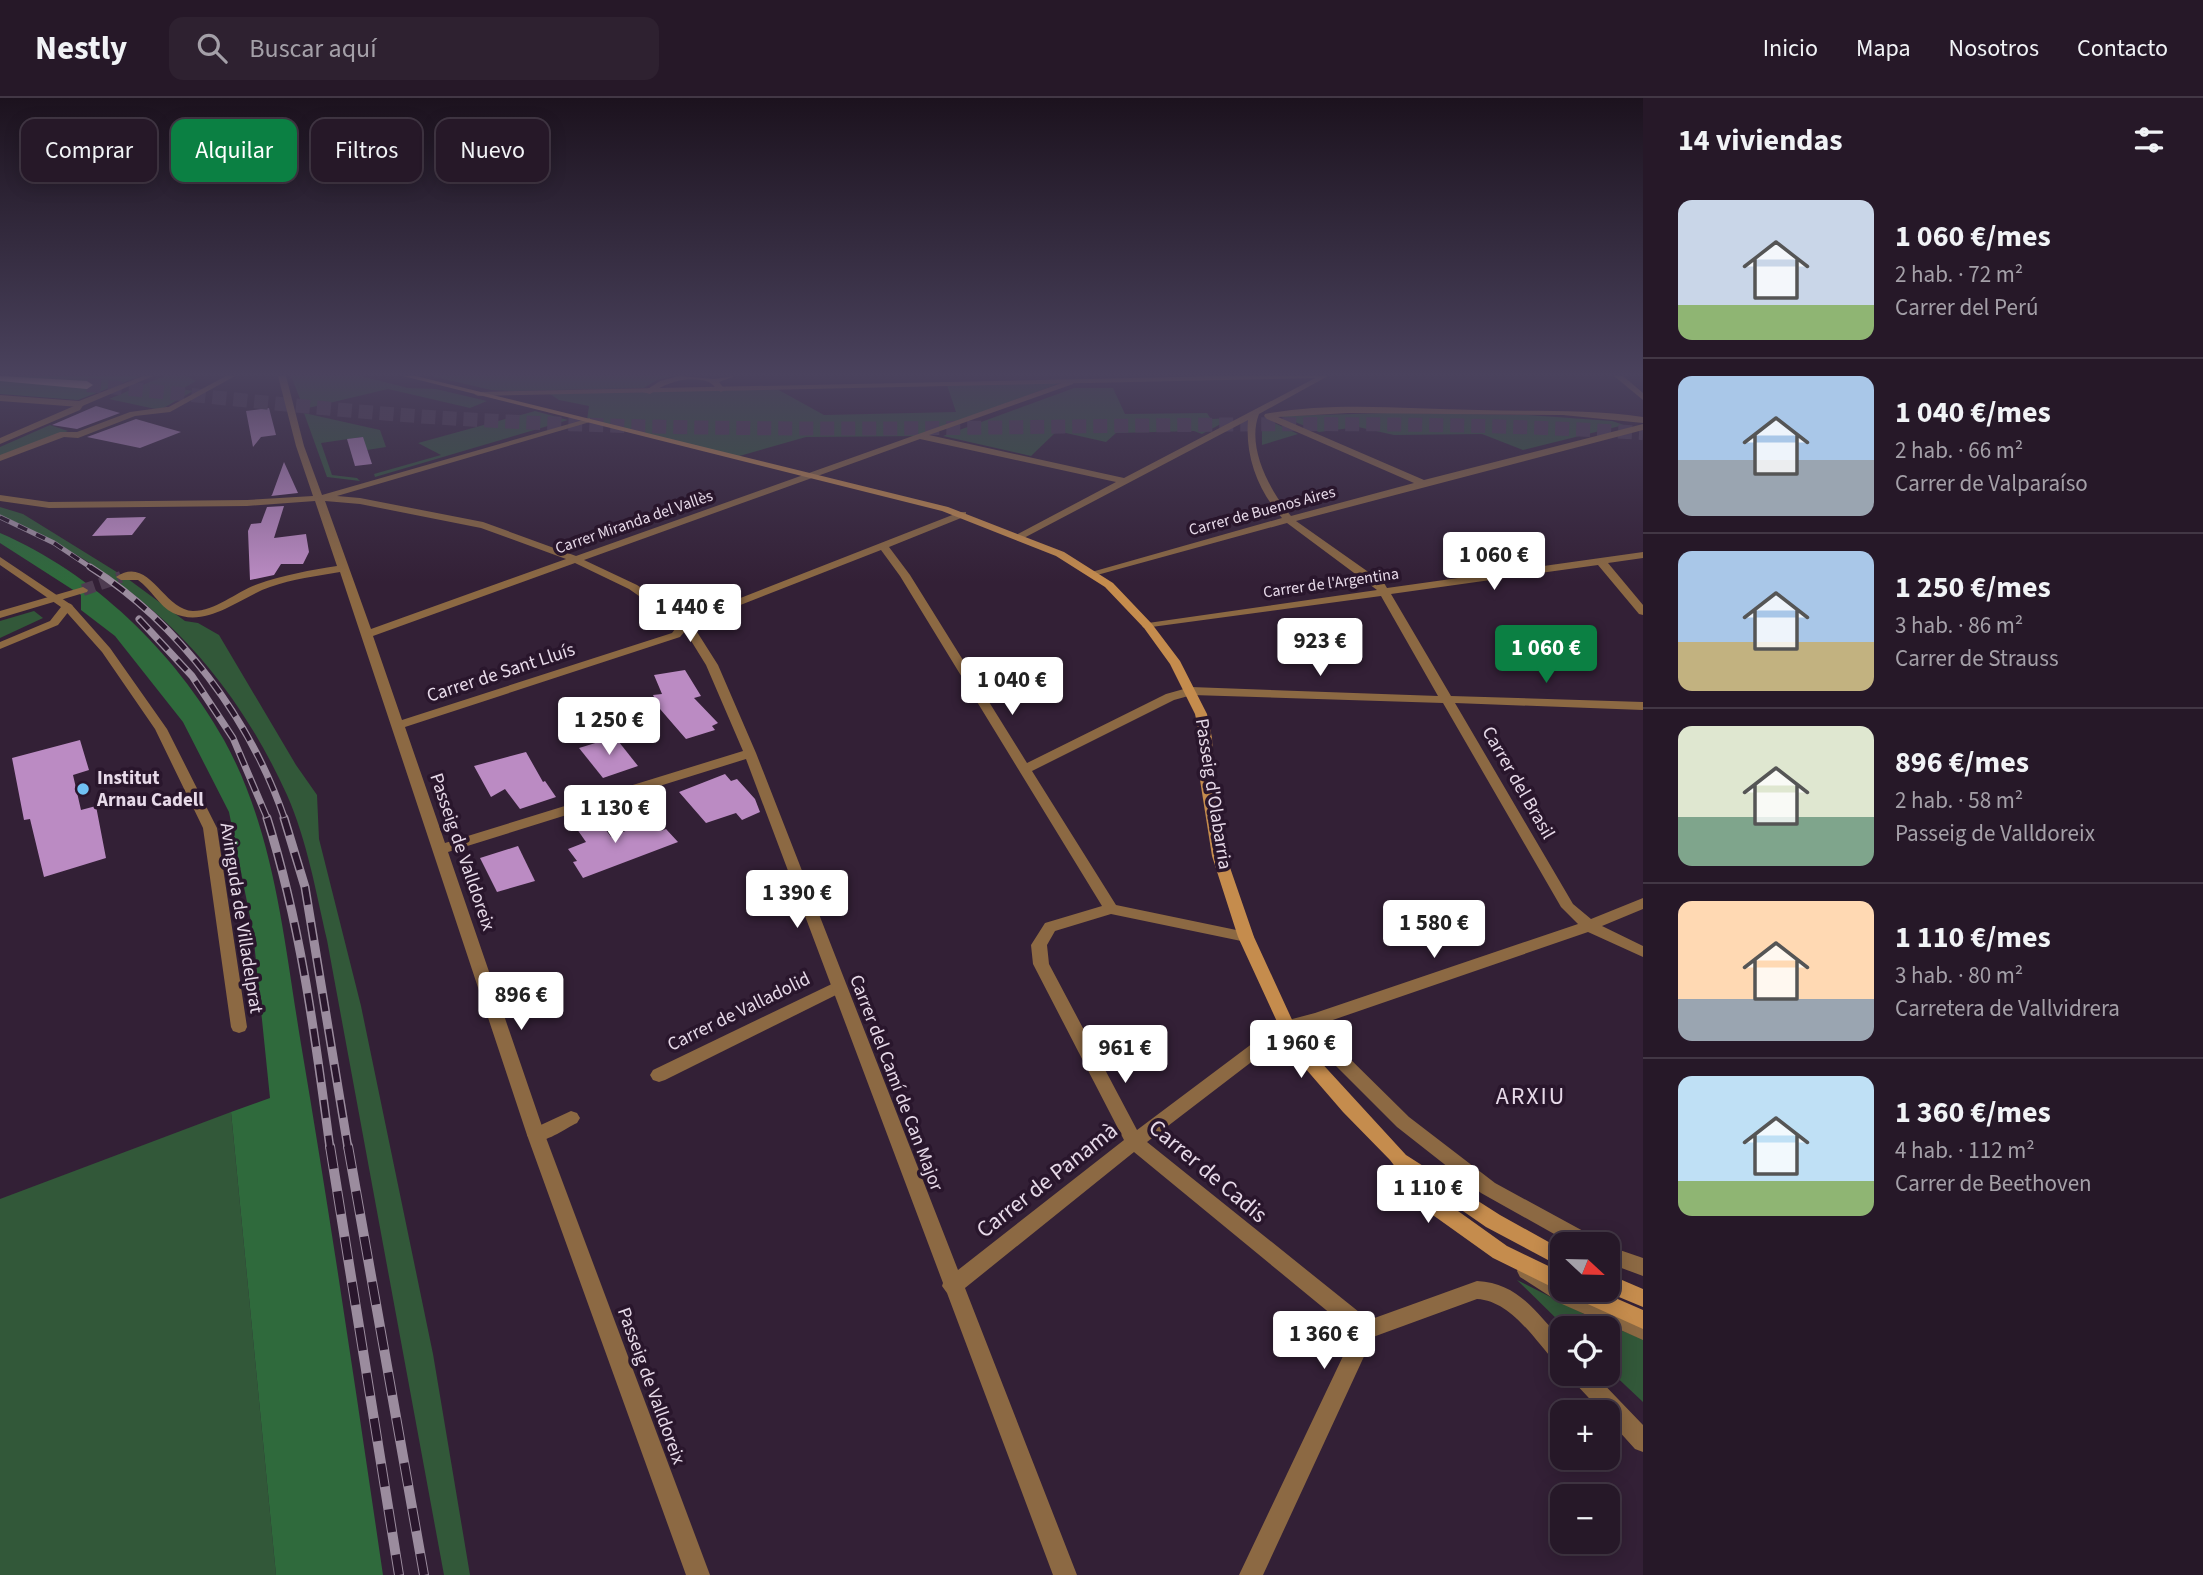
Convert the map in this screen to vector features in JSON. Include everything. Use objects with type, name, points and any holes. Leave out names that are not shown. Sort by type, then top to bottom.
[{"type":"main road","name":"Passeig d'Olabarria","points":[[687,445],[963,514],[1060,554],[1109,585],[1148,626],[1176,663],[1201,714],[1206,738],[1207,780],[1219,856],[1246,937],[1287,1026],[1311,1063],[1396,1155]]},
{"type":"main road","points":[[1396,1155],[1437,1207],[1500,1252],[1550,1277]]},
{"type":"main road","points":[[1396,1155],[1493,1221],[1550,1254]]},
{"type":"main road","points":[[1620,1288],[1643,1298]]},
{"type":"main road","points":[[1603,1302],[1643,1320]]},
{"type":"street","points":[[0,458],[34,445]]},
{"type":"street","name":"Passeig de Valldoreix","points":[[300,445],[398,724],[537,1135],[698,1575]]},
{"type":"street","points":[[0,498],[48,505],[247,503],[320,498],[502,445]]},
{"type":"street","name":"Carrer Miranda del Vallès","points":[[367,634],[896,445]]},
{"type":"street","points":[[960,445],[1124,481]]},
{"type":"street","points":[[1020,537],[1192,445]]},
{"type":"street","name":"Carrer del Brasil","points":[[1254,445],[1257,468],[1277,506],[1289,520],[1374,580],[1383,592],[1568,907],[1589,926],[1643,952]]},
{"type":"street","points":[[1336,445],[1423,483]]},
{"type":"street","name":"Carrer de Buenos Aires","points":[[1093,573],[1573,445]]},
{"type":"street","name":"Carrer del Camí de Can Major","points":[[320,498],[360,501],[483,525],[575,559],[633,587],[686,623],[712,665],[750,753],[1065,1575]]},
{"type":"street","name":"Carrer de Sant Lluís","points":[[398,724],[676,635],[686,623],[963,514]]},
{"type":"street","points":[[883,546],[905,575],[1111,909]]},
{"type":"street","name":"Carrer de l'Argentina","points":[[1148,626],[1643,555]]},
{"type":"street","name":"Avinguda de Villadelprat","points":[[0,560],[63,602],[106,650],[161,729],[210,828],[239,1027]]},
{"type":"street","points":[[1600,561],[1643,612]]},
{"type":"street","points":[[121,577],[141,575],[174,609],[193,614],[206,613],[260,586],[295,576],[343,568]]},
{"type":"street","points":[[0,615],[63,602],[83,590]]},
{"type":"street","points":[[0,646],[54,623],[63,602]]},
{"type":"street","points":[[1025,769],[1166,699],[1191,691],[1643,705]]},
{"type":"street","points":[[439,850],[750,753]]},
{"type":"street","name":"Carrer de Panamà","points":[[953,1286],[1133,1142],[1287,1026],[1317,1019],[1589,926],[1643,903]]},
{"type":"street","name":"Carrer de Cadis","points":[[1246,937],[1111,909],[1050,927],[1039,945],[1041,964],[1133,1142],[1366,1330]]},
{"type":"street","name":"Carrer de Valladolid","points":[[659,1075],[838,987]]},
{"type":"street","points":[[1317,1019],[1333,1053],[1403,1122],[1488,1188],[1567,1232]]},
{"type":"street","points":[[537,1135],[571,1118]]},
{"type":"street","points":[[1500,1252],[1545,1285],[1643,1331]]},
{"type":"street","points":[[1620,1258],[1643,1267]]},
{"type":"street","points":[[1251,1575],[1366,1330],[1477,1290],[1495,1291],[1516,1305],[1550,1342]]},
{"type":"street","points":[[1591,1386],[1643,1441]]},
{"type":"green space","points":[[5,445],[30,445],[0,456],[0,447]]},
{"type":"green space","points":[[315,445],[322,445],[332,475],[357,478],[360,481],[327,477]]},
{"type":"green space","points":[[365,445],[386,447],[367,450]]},
{"type":"green space","points":[[422,445],[484,445],[375,477],[374,474],[441,455]]},
{"type":"green space","points":[[687,445],[778,445],[736,457]]},
{"type":"green space","points":[[982,445],[1043,445],[1031,456]]},
{"type":"green space","points":[[1510,445],[1543,445],[1523,450]]},
{"type":"green space","points":[[0,507],[23,514],[128,579],[185,621],[198,623],[219,635],[296,765],[317,795],[319,839],[361,1006],[433,1354],[470,1575],[444,1575],[327,940],[306,848],[287,795],[235,702],[205,663],[171,627],[93,565],[0,515]]},
{"type":"green space","points":[[0,533],[67,570],[99,593],[156,646],[204,707],[224,740],[255,812],[283,927],[383,1575],[276,1575],[231,1112],[270,1098],[253,932],[229,812],[183,722],[115,636],[81,610],[81,595],[0,543]]},
{"type":"green space","points":[[34,611],[43,618],[0,638],[0,621]]},
{"type":"green space","points":[[231,1112],[276,1575],[0,1575],[0,1199]]},
{"type":"green space","points":[[1517,1280],[1550,1297],[1550,1302],[1560,1302],[1588,1316],[1554,1316]]},
{"type":"green space","points":[[1620,1330],[1643,1339],[1643,1402],[1620,1380]]},
{"type":"building","points":[[125,445],[148,445],[140,448]]},
{"type":"building","points":[[349,445],[366,445],[372,464],[355,466]]},
{"type":"building","points":[[284,462],[298,493],[271,496],[272,495]]},
{"type":"building","points":[[284,506],[274,538],[306,534],[309,552],[303,564],[281,564],[274,575],[250,580],[248,531],[251,524],[261,523],[267,507]]},
{"type":"building","points":[[146,517],[132,535],[92,536],[107,518]]},
{"type":"building","points":[[685,670],[701,696],[694,698],[718,723],[712,726],[715,730],[686,739],[660,709],[653,695],[662,694],[654,675]]},
{"type":"building","points":[[615,737],[638,766],[603,778],[579,748]]},
{"type":"building","points":[[80,740],[89,770],[73,775],[81,810],[96,806],[106,858],[44,877],[30,819],[24,820],[12,758]]},
{"type":"building","points":[[526,752],[543,782],[545,781],[556,797],[520,809],[505,789],[491,797],[474,766]]},
{"type":"building","points":[[725,774],[731,781],[737,779],[755,799],[760,812],[742,820],[736,813],[706,823],[679,792]]},
{"type":"building","points":[[595,815],[611,837],[647,822],[661,831],[666,829],[678,842],[583,878],[573,862],[577,861],[568,849],[586,842],[572,822]]},
{"type":"building","points":[[518,846],[535,881],[497,892],[480,858]]},
{"type":"tunnel","points":[[83,590],[121,577]]},
{"type":"railway","points":[[0,517],[54,543],[90,567]]},
{"type":"railway","points":[[90,567],[123,590],[154,617],[208,677],[253,746],[285,820]]},
{"type":"railway","points":[[139,619],[192,676],[233,738],[268,820]]},
{"type":"railway","points":[[267,818],[298,940],[330,1148]]},
{"type":"railway","points":[[284,818],[305,887],[348,1148]]},
{"type":"railway","points":[[330,1146],[399,1575]]},
{"type":"railway","points":[[348,1146],[424,1575]]},
{"type":"place","name":"Institut Arnau Cadell","points":[[83,789]]},
{"type":"district","name":"ARXIU","points":[[1531,1096]]}]
